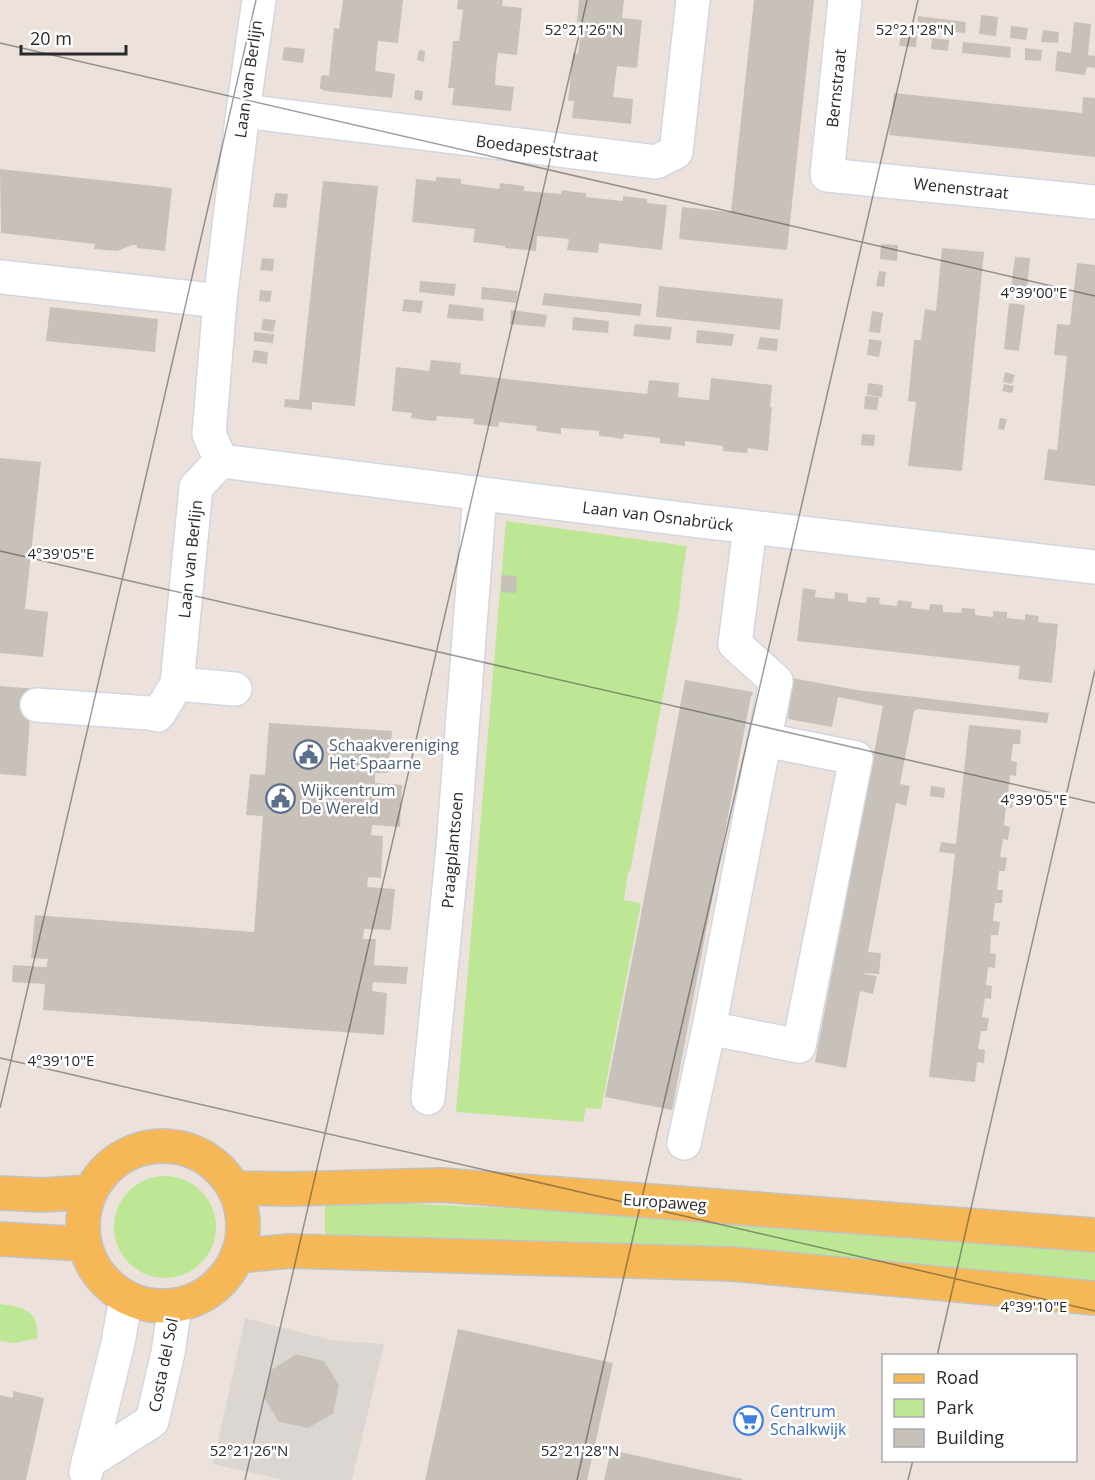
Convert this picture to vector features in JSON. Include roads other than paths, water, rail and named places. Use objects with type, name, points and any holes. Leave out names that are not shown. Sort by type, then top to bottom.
[{"type":"main road","points":[[160,1145],[182,1147],[203,1156],[221,1170],[234,1188],[242,1210],[243,1233],[237,1256],[227,1274],[213,1289],[195,1300],[175,1305],[150,1306],[126,1298],[107,1284],[92,1266],[84,1244],[82,1226],[84,1208],[89,1192],[102,1173],[118,1158],[139,1149],[160,1145]]},
{"type":"main road","name":"Europaweg","points":[[234,1188],[441,1185],[1095,1235]]},
{"type":"main road","points":[[0,1193],[43,1195],[89,1192]]},
{"type":"main road","points":[[0,1239],[84,1244]]},
{"type":"main road","points":[[237,1256],[290,1251],[732,1264],[1095,1298]]},
{"type":"street","name":"Laan van Berlijn","points":[[37,705],[158,715],[177,684],[196,488],[220,460],[209,434],[220,301],[259,0]]},
{"type":"street","name":"Boedapeststraat","points":[[243,111],[656,162],[676,152],[693,0]]},
{"type":"street","name":"Bernstraat","points":[[827,175],[845,0]]},
{"type":"street","name":"Wenenstraat","points":[[827,175],[1095,202]]},
{"type":"street","points":[[0,277],[220,301]]},
{"type":"street","name":"Laan van Osnabrück","points":[[220,460],[480,494],[1095,567]]},
{"type":"street","name":"Praagplantsoen","points":[[428,1098],[453,848],[480,494]]},
{"type":"street","points":[[684,1143],[709,1028],[776,681],[735,644],[750,527]]},
{"type":"street","points":[[177,684],[235,689]]},
{"type":"street","points":[[709,1028],[799,1046],[856,758],[765,740]]},
{"type":"street","name":"Costa del Sol","points":[[86,1471],[118,1343],[126,1298]]},
{"type":"street","name":"Costa del Sol","points":[[86,1471],[152,1421],[168,1353],[175,1305]]},
{"type":"place","name":"Schaakvereniging Het Spaarne","points":[[308,754]]},
{"type":"place","name":"Wijkcentrum De Wereld","points":[[280,799]]},
{"type":"place","name":"Centrum Schalkwijk","points":[[749,1420]]}]
